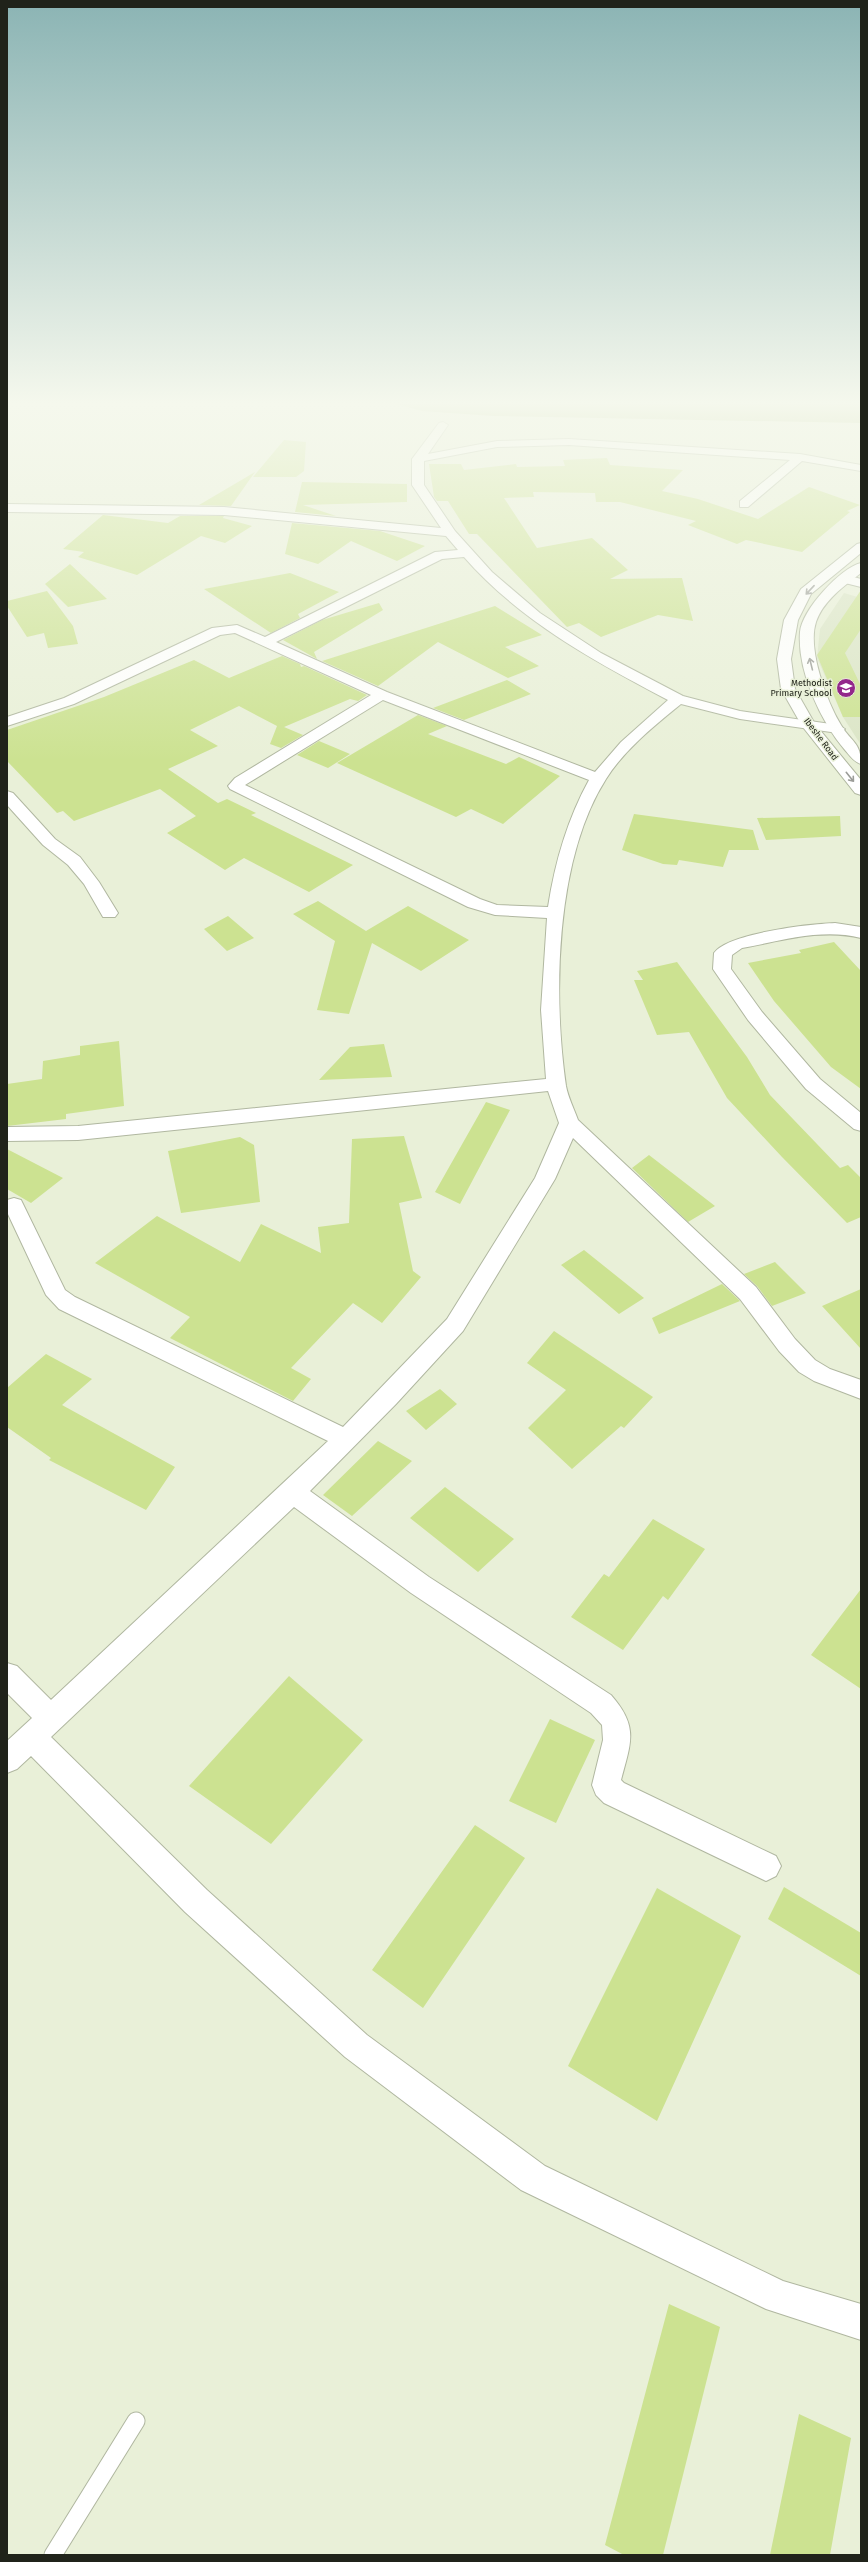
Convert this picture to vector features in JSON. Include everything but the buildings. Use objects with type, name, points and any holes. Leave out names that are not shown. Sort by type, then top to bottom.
[{"type":"street","points":[[332,522],[450,533]]},
{"type":"street","points":[[442,522],[450,533],[487,575],[535,616],[596,656],[678,699],[740,715],[838,729]]},
{"type":"street","name":"Ibeshe Road","points":[[861,547],[806,592],[791,620],[784,659],[788,689],[809,726],[861,790]]},
{"type":"street","points":[[267,641],[429,560],[439,556],[468,553]]},
{"type":"street","name":"Ibeshe Road","points":[[861,567],[824,599],[809,623],[809,658],[819,694],[831,721],[861,759]]},
{"type":"street","points":[[846,579],[861,583]]},
{"type":"street","points":[[7,722],[69,701],[217,631],[237,629],[267,641],[382,695],[598,778]]},
{"type":"street","points":[[382,695],[240,781],[236,786],[474,903],[502,910],[557,913]]},
{"type":"street","points":[[678,699],[637,732],[598,778],[579,815],[562,874],[551,960],[552,1034],[557,1084],[569,1123],[748,1293],[787,1346],[807,1366],[822,1376],[861,1390]]},
{"type":"street","points":[[7,796],[49,842],[74,861],[91,882],[109,913]]},
{"type":"street","points":[[861,933],[854,929],[835,926],[737,944],[723,953],[722,969],[755,1016],[813,1084],[861,1124]]},
{"type":"street","points":[[7,1134],[78,1133],[557,1084]]},
{"type":"street","points":[[7,1760],[293,1492],[455,1325],[545,1179],[569,1123]]},
{"type":"street","points":[[14,1205],[57,1295],[67,1303],[346,1439]]},
{"type":"street","points":[[293,1492],[420,1585],[601,1704],[615,1720],[617,1740],[606,1784],[614,1793],[766,1866]]},
{"type":"street","points":[[7,1675],[41,1727],[196,1901],[356,2046],[533,2178],[778,2297],[861,2322]]},
{"type":"lane","points":[[53,2555],[136,2421]]},
{"type":"shaded area","name":"Methodist Primary School","points":[[844,593],[861,598],[861,745],[843,717],[817,658],[820,629]]},
{"type":"place","name":"Methodist Primary School","points":[[846,688]]}]
